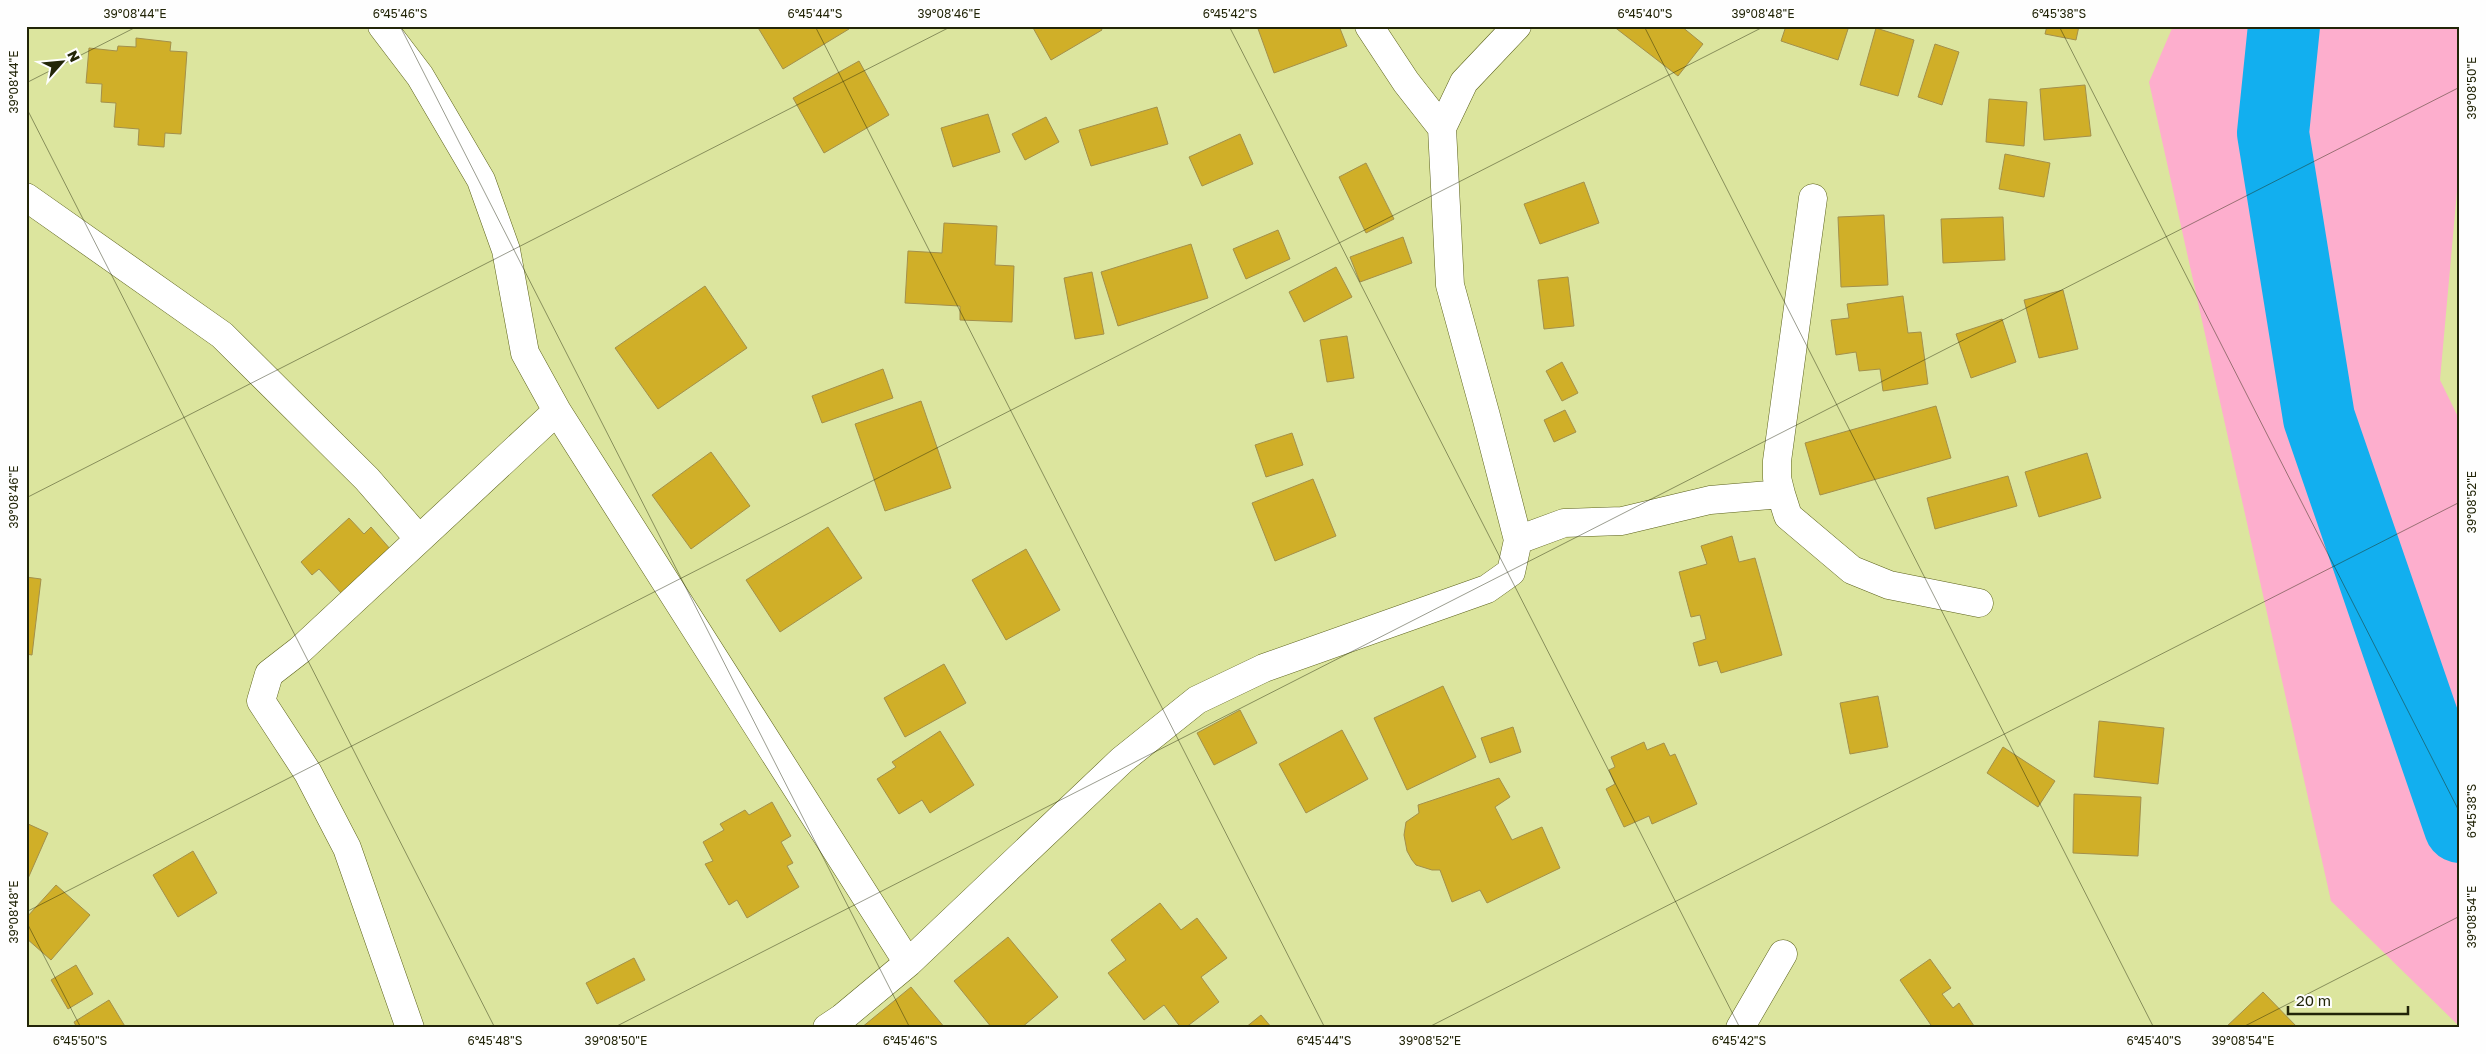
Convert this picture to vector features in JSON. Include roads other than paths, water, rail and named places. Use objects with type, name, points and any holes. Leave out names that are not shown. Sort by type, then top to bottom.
[{"type":"street","points":[[382,26],[420,76],[481,180],[506,250],[525,353],[557,412],[908,963]]},
{"type":"street","points":[[1369,26],[1406,82],[1442,128]]},
{"type":"street","points":[[827,1028],[842,1018],[908,963],[1122,760],[1197,700],[1264,668],[1486,589],[1511,572],[1518,540],[1450,285],[1442,128],[1464,82],[1517,26]]},
{"type":"street","points":[[26,197],[222,335],[367,479],[419,539]]},
{"type":"street","points":[[1813,198],[1777,462],[1777,478],[1788,516],[1852,570],[1889,585],[1979,603]]},
{"type":"street","points":[[410,1028],[347,848],[308,773],[261,701],[269,674],[300,650],[557,412]]},
{"type":"street","points":[[1518,540],[1564,523],[1622,521],[1710,500],[1781,494]]},
{"type":"street","points":[[1740,1028],[1783,954]]},
{"type":"waterway","points":[[2284,26],[2273,133],[2319,418],[2460,827]]}]
